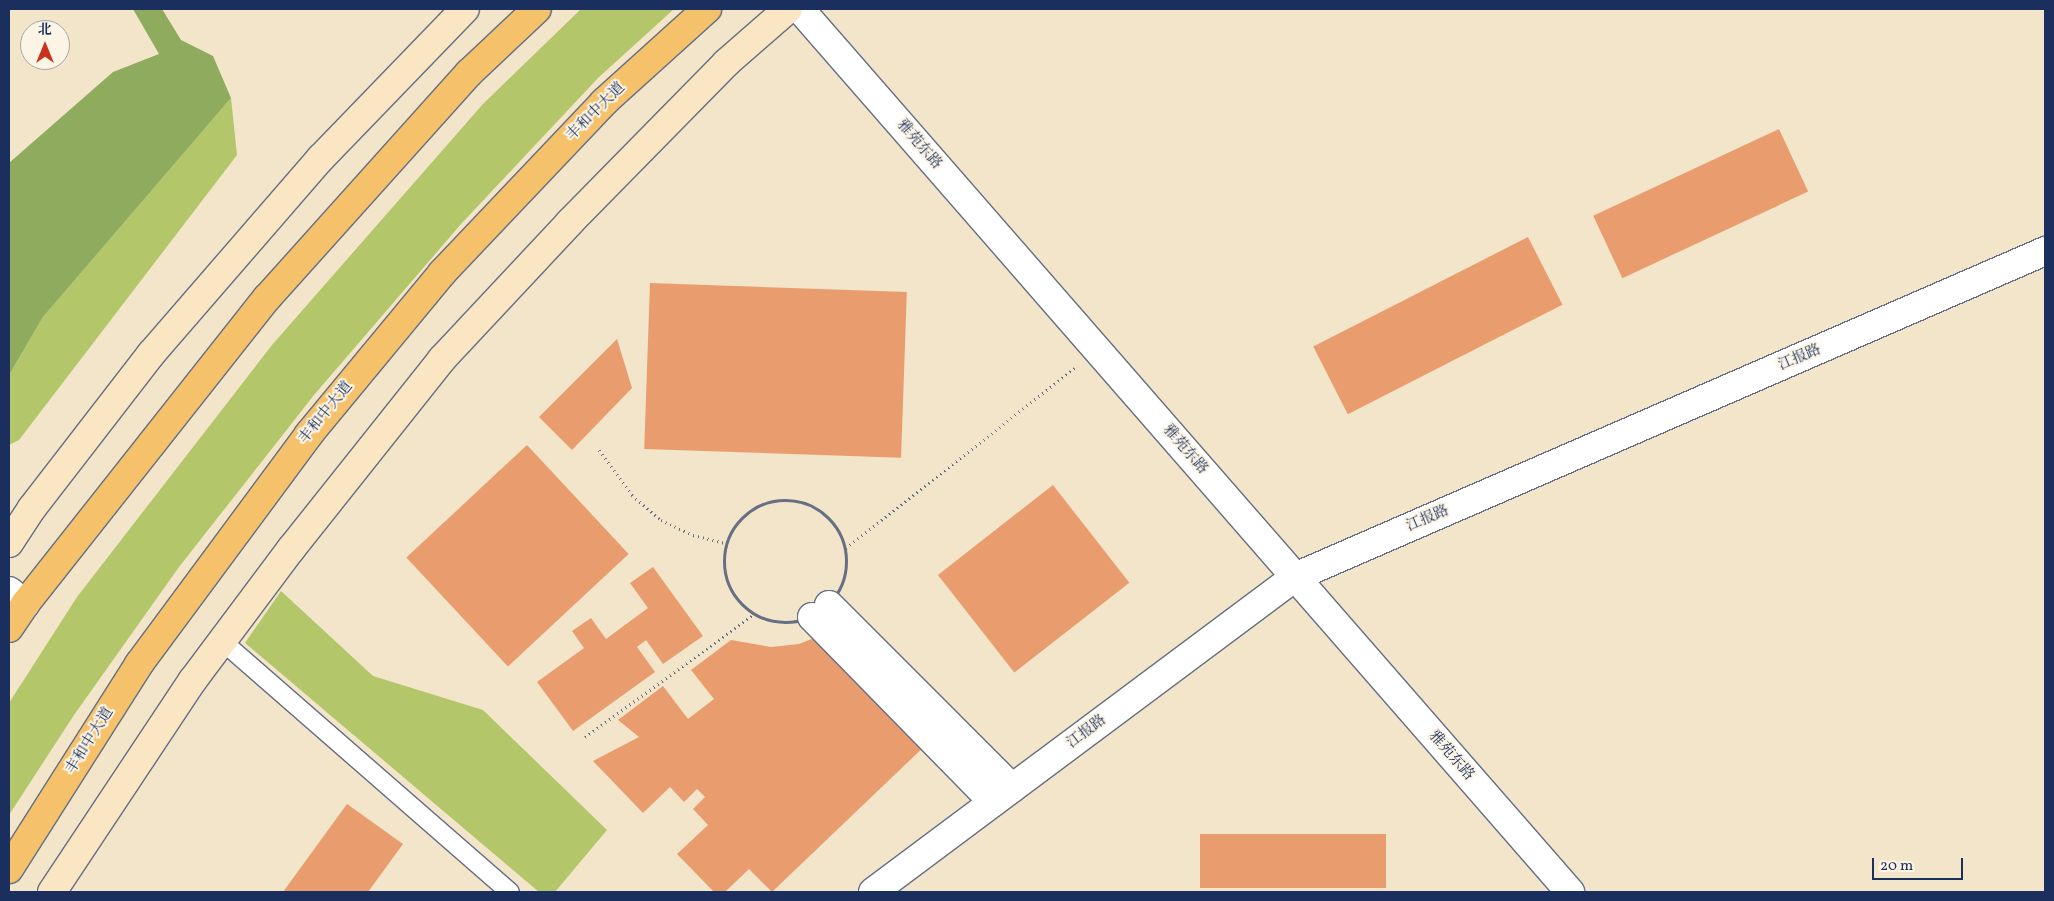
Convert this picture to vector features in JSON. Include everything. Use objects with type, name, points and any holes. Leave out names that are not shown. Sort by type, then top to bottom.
[{"type":"main road","points":[[9,543],[32,508],[151,354],[321,158],[465,9]]},
{"type":"main road","points":[[9,628],[17,597],[267,298],[469,73],[537,9]]},
{"type":"main road","name":"丰和中大道","points":[[9,869],[139,664],[309,434],[442,273],[604,102],[707,9]]},
{"type":"main road","points":[[52,892],[193,680],[291,549],[442,358],[570,222],[726,63],[788,9]]},
{"type":"street","name":"雅苑东路","points":[[800,9],[1570,892]]},
{"type":"street","name":"江报路","points":[[873,892],[1295,577],[2045,251]]},
{"type":"street","points":[[821,611],[1003,795]]},
{"type":"lane","points":[[222,641],[510,892]]},
{"type":"path","points":[[846,548],[1097,350]]},
{"type":"path","points":[[599,450],[632,495],[661,520],[692,535],[725,543]]},
{"type":"path","points":[[787,500],[807,504],[824,514],[838,530],[846,548],[846,568],[841,588],[821,611],[793,623],[772,622],[753,615],[737,602],[727,584],[722,564],[725,543],[734,525],[749,511],[767,502],[787,500]]},
{"type":"path","points":[[585,738],[753,615]]},
{"type":"green space","points":[[133,9],[162,9],[181,40],[213,56],[231,98],[43,317],[9,375],[9,163],[113,72],[159,54]]},
{"type":"green space","points":[[581,9],[674,9],[598,78],[461,224],[314,395],[179,567],[74,715],[9,815],[9,703],[77,597],[272,345],[483,104]]},
{"type":"green space","points":[[231,98],[237,155],[19,440],[9,445],[9,375],[43,317]]},
{"type":"green space","points":[[281,591],[373,676],[483,710],[607,830],[555,892],[539,892],[245,643]]},
{"type":"building","points":[[1779,129],[1808,192],[1622,278],[1593,216]]},
{"type":"building","points":[[1528,237],[1563,305],[1348,414],[1313,346]]},
{"type":"building","points":[[650,283],[907,292],[901,458],[644,449]]},
{"type":"building","points":[[617,339],[632,388],[572,450],[539,417]]},
{"type":"building","points":[[527,445],[629,554],[508,667],[406,558]]},
{"type":"building","points":[[1053,485],[1129,583],[1014,673],[938,575]]},
{"type":"building","points":[[653,567],[703,636],[663,664],[646,640],[637,647],[655,672],[573,731],[537,682],[584,648],[572,631],[591,618],[606,639],[648,608],[630,583]]},
{"type":"building","points":[[827,633],[930,741],[772,892],[749,869],[725,892],[714,892],[677,854],[708,825],[693,809],[705,797],[697,789],[684,802],[670,787],[643,813],[593,761],[639,737],[618,720],[663,686],[688,719],[714,699],[691,670],[731,640],[771,647],[799,644]]},
{"type":"building","points":[[347,804],[403,844],[368,892],[283,892]]},
{"type":"building","points":[[1200,834],[1386,834],[1386,888],[1200,888]]}]
